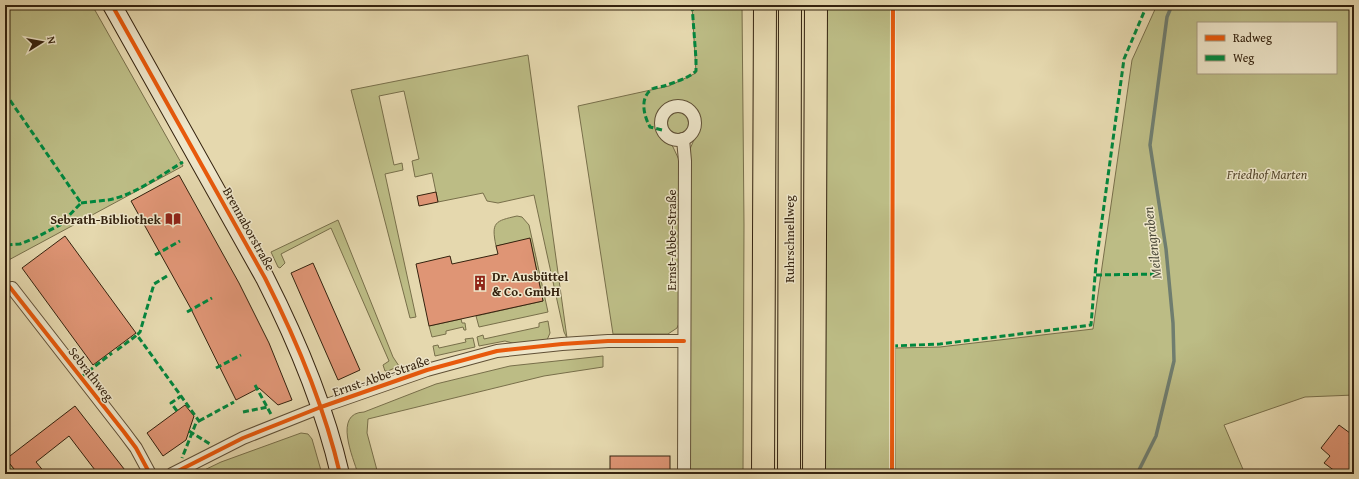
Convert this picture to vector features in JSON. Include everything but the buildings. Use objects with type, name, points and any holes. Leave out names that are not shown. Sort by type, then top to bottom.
[{"type":"highway","name":"Ruhrschnellweg","points":[[788,474],[790,5]]},
{"type":"highway","points":[[814,474],[816,5]]},
{"type":"highway","name":"Ruhrschnellweg","points":[[763,474],[765,8]]},
{"type":"main road","name":"Brennaborstraße","points":[[112,5],[265,278],[294,339],[321,407],[340,474]]},
{"type":"street","name":"Ernst-Abbe-Straße","points":[[683,139],[685,162],[684,474]]},
{"type":"street","name":"Sebrathweg","points":[[12,288],[136,448],[150,474]]},
{"type":"street","name":"Ernst-Abbe-Straße","points":[[321,407],[427,370],[497,351],[608,340],[684,341]]},
{"type":"street","points":[[172,474],[243,438],[321,407]]},
{"type":"green space","points":[[5,5],[92,5],[183,166],[5,262]]},
{"type":"green space","points":[[692,5],[742,5],[744,225],[743,474],[689,474],[690,149],[696,135],[698,119],[692,106],[679,101],[667,104],[658,114],[656,128],[673,147],[680,162],[680,321],[677,328],[668,334],[613,334],[578,106],[669,86],[696,73]]},
{"type":"green space","points":[[826,5],[891,5],[890,474],[825,474]]},
{"type":"green space","name":"Friedhof Marten","points":[[1157,5],[1354,5],[1354,395],[1305,397],[1224,425],[1245,474],[895,474],[895,348],[940,347],[1093,329],[1132,60]]},
{"type":"green space","points":[[528,55],[567,338],[564,332],[534,195],[498,203],[487,201],[483,193],[438,202],[432,173],[415,177],[412,161],[419,159],[404,91],[379,96],[394,165],[402,163],[403,170],[385,174],[416,317],[410,318],[351,90]]},
{"type":"green space","points":[[678,112],[686,115],[689,123],[686,131],[678,134],[670,131],[667,123],[670,115]]},
{"type":"green space","points":[[517,216],[522,217],[529,225],[548,312],[479,327],[476,316],[543,301],[530,239],[496,246],[494,232],[496,224],[504,219]]},
{"type":"green space","points":[[338,220],[393,357],[399,366],[388,371],[385,371],[383,365],[389,361],[331,228],[281,254],[285,263],[280,268],[278,267],[271,252]]},
{"type":"green space","points":[[461,319],[462,323],[465,323],[466,330],[464,330],[463,327],[446,331],[446,334],[432,337],[429,326]]},
{"type":"green space","points":[[548,321],[550,333],[547,340],[516,344],[505,341],[479,346],[477,337],[483,335],[484,339],[539,327],[539,323]]},
{"type":"green space","points":[[473,338],[475,347],[435,356],[433,346],[438,345],[439,348],[466,342],[465,339]]},
{"type":"green space","points":[[603,356],[603,367],[544,376],[368,419],[367,433],[378,474],[358,474],[350,447],[347,428],[349,420],[355,414],[364,412],[436,384],[510,366]]},
{"type":"green space","points":[[301,433],[308,434],[312,439],[322,474],[196,474],[221,462]]},
{"type":"green space","points":[[6,459],[18,474],[12,474],[5,465]]},
{"type":"waterway","name":"Meilengraben","points":[[1137,474],[1156,436],[1174,361],[1173,323],[1166,249],[1150,145],[1167,17],[1172,5]]},
{"type":"marked path","points":[[662,130],[650,127],[645,113],[645,97],[652,89],[681,80],[696,71],[692,5]]},
{"type":"marked path","points":[[892,346],[940,344],[1091,325],[1096,264],[1124,59],[1147,5]]},
{"type":"marked path","points":[[5,93],[81,203],[60,225],[20,244],[5,245]]},
{"type":"marked path","points":[[81,203],[108,200],[128,194],[183,162]]},
{"type":"marked path","points":[[155,255],[180,241]]},
{"type":"marked path","points":[[1096,275],[1159,274]]},
{"type":"marked path","points":[[167,276],[154,284],[140,332],[137,335],[199,421],[196,423],[182,458]]},
{"type":"marked path","points":[[187,312],[212,298]]},
{"type":"marked path","points":[[117,350],[137,335]]},
{"type":"marked path","points":[[81,377],[112,353]]},
{"type":"marked path","points":[[216,368],[241,355]]},
{"type":"marked path","points":[[255,385],[272,416]]},
{"type":"marked path","points":[[177,411],[171,403],[181,396]]},
{"type":"marked path","points":[[199,421],[234,402]]},
{"type":"marked path","points":[[243,412],[268,407]]},
{"type":"marked path","points":[[189,431],[210,444]]},
{"type":"cycle path","points":[[112,5],[277,302],[299,350],[318,398],[340,474]]},
{"type":"cycle path","points":[[892,474],[893,5]]},
{"type":"cycle path","points":[[5,281],[124,432],[136,448],[150,474]]},
{"type":"cycle path","points":[[172,474],[243,438],[321,407],[427,370],[497,351],[608,341],[684,341]]},
{"type":"place","name":"Sebrath-Bibliothek","points":[[173,219]]},
{"type":"place","name":"Dr. Ausbüttel & Co. GmbH","points":[[480,283]]}]
